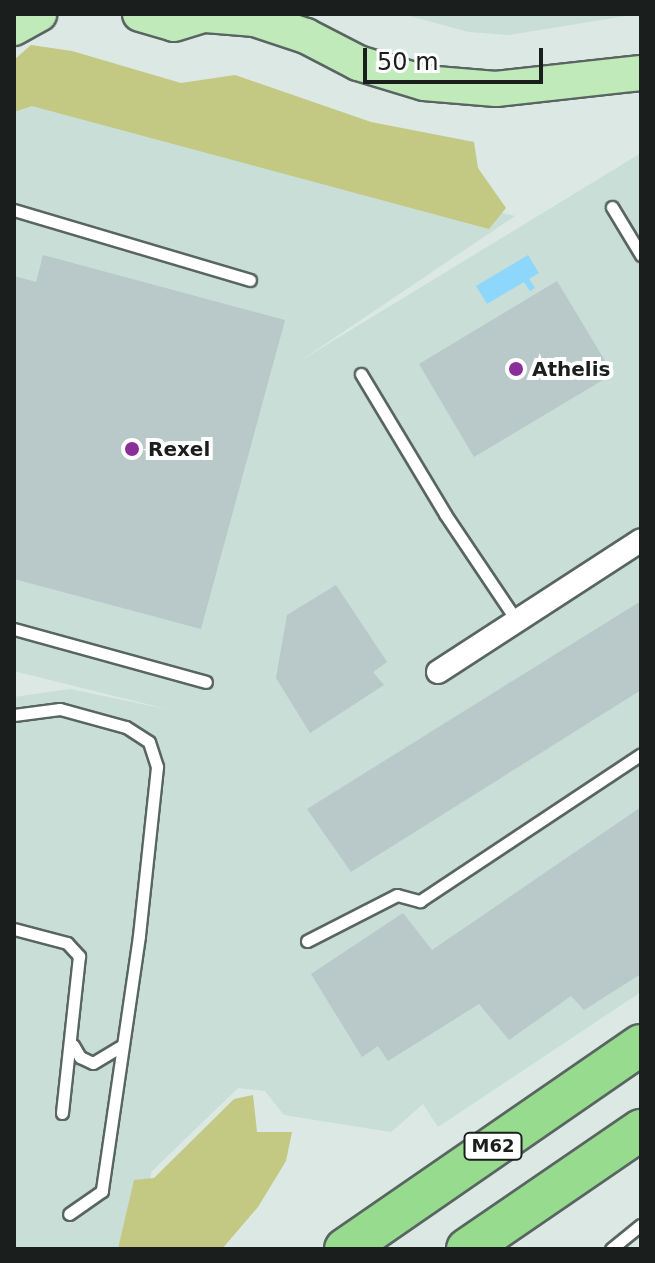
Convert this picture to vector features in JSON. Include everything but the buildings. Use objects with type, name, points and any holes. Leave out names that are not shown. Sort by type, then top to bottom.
[{"type":"highway","name":"M62","points":[[345,1249],[641,1045]]},
{"type":"highway","points":[[467,1249],[641,1130]]},
{"type":"main road","points":[[14,28],[39,14]]},
{"type":"main road","points":[[140,14],[174,24],[207,14],[294,25],[358,63],[424,83],[496,89],[641,73]]},
{"type":"street","points":[[438,672],[641,540]]},
{"type":"lane","points":[[612,207],[641,255]]},
{"type":"lane","points":[[14,210],[250,280]]},
{"type":"lane","points":[[361,374],[445,514],[517,621]]},
{"type":"lane","points":[[14,629],[206,682]]},
{"type":"lane","points":[[14,715],[76,710],[141,734],[155,754],[141,920],[102,1191],[69,1214]]},
{"type":"lane","points":[[307,941],[397,895],[420,901],[641,754]]},
{"type":"lane","points":[[14,929],[67,943],[79,956],[73,1044],[62,1113]]},
{"type":"lane","points":[[73,1044],[80,1057],[93,1063],[123,1045]]},
{"type":"lane","points":[[611,1249],[641,1225]]},
{"type":"shaded area","points":[[402,14],[638,14],[509,35],[469,32]]},
{"type":"shaded area","points":[[14,97],[515,216],[300,361],[641,153],[641,992],[438,1127],[423,1104],[391,1132],[284,1115],[265,1091],[238,1088],[151,1172],[142,1249],[14,1249],[14,697],[70,689],[171,710],[14,671]]},
{"type":"green space","points":[[31,45],[72,51],[181,83],[235,75],[371,122],[474,142],[478,168],[506,208],[489,229],[32,106],[14,112],[14,60]]},
{"type":"green space","points":[[253,1095],[257,1132],[292,1132],[286,1161],[258,1207],[222,1249],[118,1249],[134,1180],[154,1178],[234,1099]]},
{"type":"water","points":[[528,255],[539,273],[529,279],[535,288],[530,291],[524,282],[487,304],[476,286]]},
{"type":"place","name":"Athelis","points":[[516,369]]},
{"type":"place","name":"Rexel","points":[[132,449]]}]
